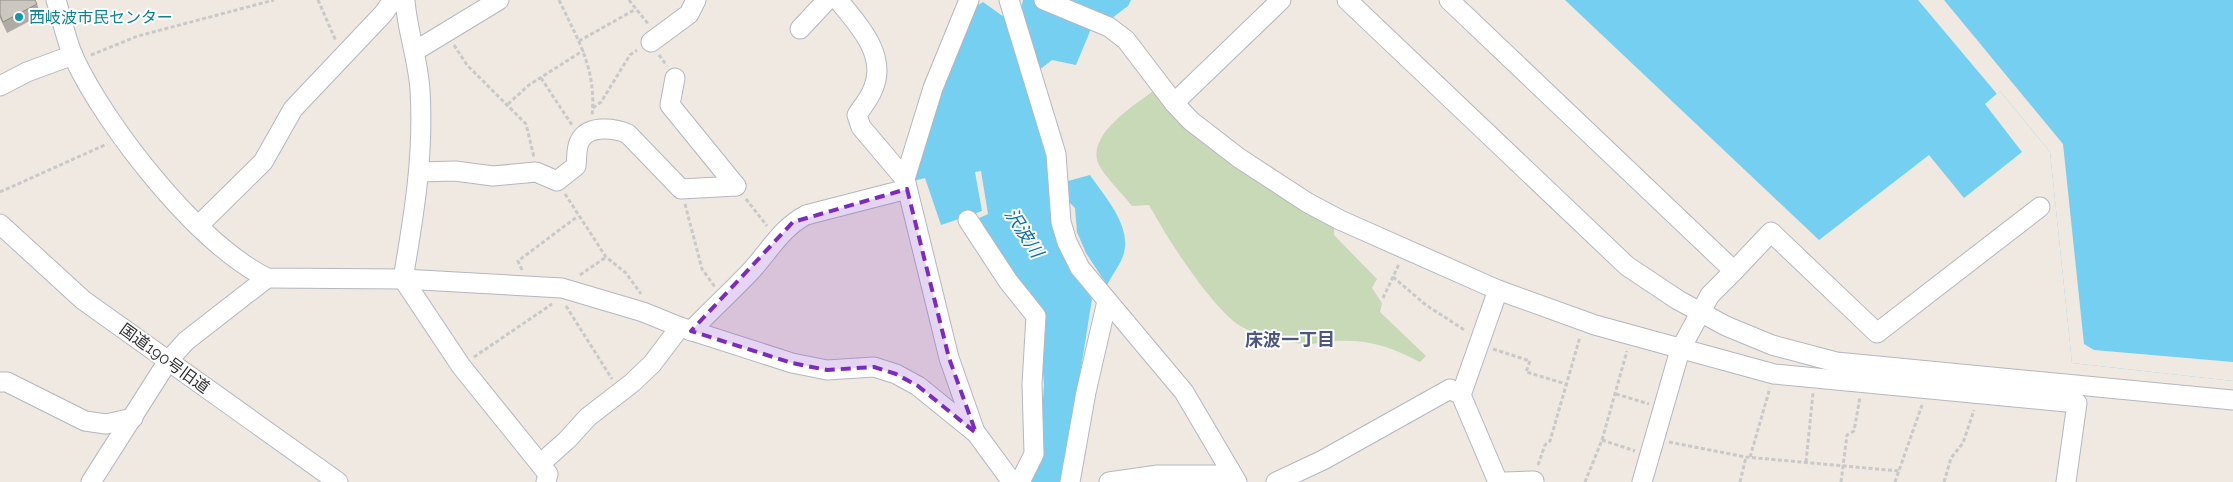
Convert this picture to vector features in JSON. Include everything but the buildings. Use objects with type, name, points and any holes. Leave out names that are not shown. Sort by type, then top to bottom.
[{"type":"street","points":[[56,0],[75,58],[123,137],[161,187],[199,225],[249,269],[267,278],[403,279],[521,284],[562,288],[643,312],[686,329],[792,363],[827,370],[874,367],[896,374],[918,386],[976,433],[1012,482]]},
{"type":"street","points":[[199,225],[264,162],[293,109],[383,14],[393,0]]},
{"type":"street","points":[[405,0],[406,18],[415,52],[420,89],[420,172],[403,279],[462,366],[543,473],[567,440],[588,416],[652,364],[686,329],[723,298],[750,272],[777,238],[793,222],[806,215],[906,184]]},
{"type":"street","points":[[415,52],[498,0]]},
{"type":"street","points":[[656,39],[689,14],[696,0]]},
{"type":"street","points":[[800,29],[827,0]]},
{"type":"street","points":[[838,0],[863,30],[872,46],[877,71],[874,88],[857,115],[862,127],[906,184],[949,358],[976,433]]},
{"type":"street","points":[[906,184],[934,88],[969,0]]},
{"type":"street","points":[[1044,0],[1109,27],[1126,40],[1174,103],[1191,121],[1239,158],[1308,203],[1405,250],[1498,290],[1584,322],[1680,350],[1774,374],[2077,403],[2066,482]]},
{"type":"street","points":[[1174,103],[1281,0]]},
{"type":"street","points":[[1347,0],[1627,266],[1701,314],[1772,345],[1836,362],[2233,400]]},
{"type":"street","points":[[1449,0],[1734,271]]},
{"type":"street","points":[[1010,6],[1056,154],[1059,178],[1059,203],[1067,242],[1080,268],[1184,392],[1234,476]]},
{"type":"street","points":[[0,86],[27,72],[75,58]]},
{"type":"street","points":[[675,78],[670,105],[736,186]]},
{"type":"street","points":[[420,172],[455,171],[493,176],[536,172],[557,181],[576,166],[578,147],[586,135],[619,130],[628,134],[681,190],[736,186]]},
{"type":"street","points":[[1642,482],[1680,350],[1710,296],[1771,232],[1877,333],[2040,206]]},
{"type":"street","points":[[968,220],[1008,281],[1036,316],[1032,384],[1034,454],[1020,482]]},
{"type":"street","name":"国道190号旧道","points":[[0,224],[84,300],[338,482]]},
{"type":"street","points":[[91,482],[168,361],[186,341],[267,278]]},
{"type":"street","points":[[1461,395],[1498,290]]},
{"type":"street","points":[[1070,482],[1086,392],[1107,301]]},
{"type":"street","points":[[0,382],[8,382],[85,422],[106,424],[133,418]]},
{"type":"street","points":[[1276,482],[1323,460],[1450,389],[1461,395],[1498,482]]},
{"type":"street","points":[[1109,482],[1158,475],[1234,476]]},
{"type":"street","points":[[1504,482],[1534,481]]},
{"type":"path","points":[[75,58],[138,36],[274,0]]},
{"type":"path","points":[[318,0],[335,39],[346,53]]},
{"type":"path","points":[[560,0],[584,50],[590,72],[593,108],[586,135]]},
{"type":"path","points":[[629,0],[656,39],[675,78]]},
{"type":"path","points":[[579,41],[636,9]]},
{"type":"path","points":[[446,34],[467,65],[526,124],[536,172]]},
{"type":"path","points":[[593,108],[601,102],[630,55],[646,43],[656,39]]},
{"type":"path","points":[[508,104],[518,93],[584,50]]},
{"type":"path","points":[[541,78],[586,135]]},
{"type":"path","points":[[0,192],[123,137]]},
{"type":"path","points":[[557,181],[606,257],[626,273],[643,296]]},
{"type":"path","points":[[736,186],[777,238]]},
{"type":"path","points":[[681,190],[702,269],[723,298]]},
{"type":"path","points":[[521,284],[522,270],[518,261],[578,216]]},
{"type":"path","points":[[1383,298],[1405,250]]},
{"type":"path","points":[[562,288],[606,257]]},
{"type":"path","points":[[462,366],[560,298],[621,391]]},
{"type":"path","points":[[1534,481],[1545,445],[1550,441],[1584,322]]},
{"type":"path","points":[[1585,482],[1602,440],[1631,336]]},
{"type":"path","points":[[1740,482],[1774,374]]},
{"type":"path","points":[[1806,462],[1815,378]]},
{"type":"path","points":[[1841,482],[1847,435],[1854,431],[1862,383]]},
{"type":"path","points":[[1894,482],[1928,390]]},
{"type":"path","points":[[1616,394],[1663,408]]},
{"type":"path","points":[[1944,482],[1951,458],[1963,443],[1979,394]]},
{"type":"path","points":[[1602,440],[1652,448],[1899,471]]},
{"type":"highlighted area","points":[[907,189],[949,358],[976,433],[918,386],[896,374],[874,367],[827,370],[792,363],[691,331],[793,222]]},
{"type":"green space","points":[[1157,88],[1334,224],[1334,235],[1377,279],[1372,288],[1382,303],[1380,312],[1426,356],[1420,362],[1388,348],[1357,341],[1303,344],[1265,336],[1244,328],[1232,320],[1219,307],[1205,291],[1179,254],[1149,205],[1132,206],[1103,172],[1096,155],[1098,144],[1114,122]]},
{"type":"water","name":"沢波川","points":[[1023,0],[1071,0],[1064,16],[1091,29],[1076,65],[1052,60],[1025,81],[1048,156],[1050,181],[1068,181],[1090,175],[1115,212],[1124,232],[1125,243],[1123,257],[1107,285],[1086,253],[1077,232],[1075,208],[1068,201],[1051,202],[1051,217],[1057,243],[1068,265],[1092,299],[1063,482],[1031,482],[1038,466],[1044,385],[1038,310],[971,215],[941,225],[925,178],[913,181],[943,84],[975,7],[983,2],[1004,17],[1020,12]]},
{"type":"water","points":[[1071,0],[1131,0],[1128,6],[1112,18]]},
{"type":"water","points":[[1565,0],[2233,0],[2233,381],[2072,363],[2050,152],[2000,91],[1985,104],[2022,152],[1964,198],[1929,155],[1819,240]]},
{"type":"pier","points":[[1918,0],[1944,0],[2063,144],[2084,344],[2094,350],[2233,362],[2233,381],[2072,363],[2050,152],[2000,91],[1997,94]]},
{"type":"pier","points":[[981,171],[988,214],[975,220],[971,215],[982,211],[975,172]]},
{"type":"place","name":"西岐波市民センター","points":[[19,17]]},
{"type":"district","name":"床波一丁目","points":[[1290,340]]}]
